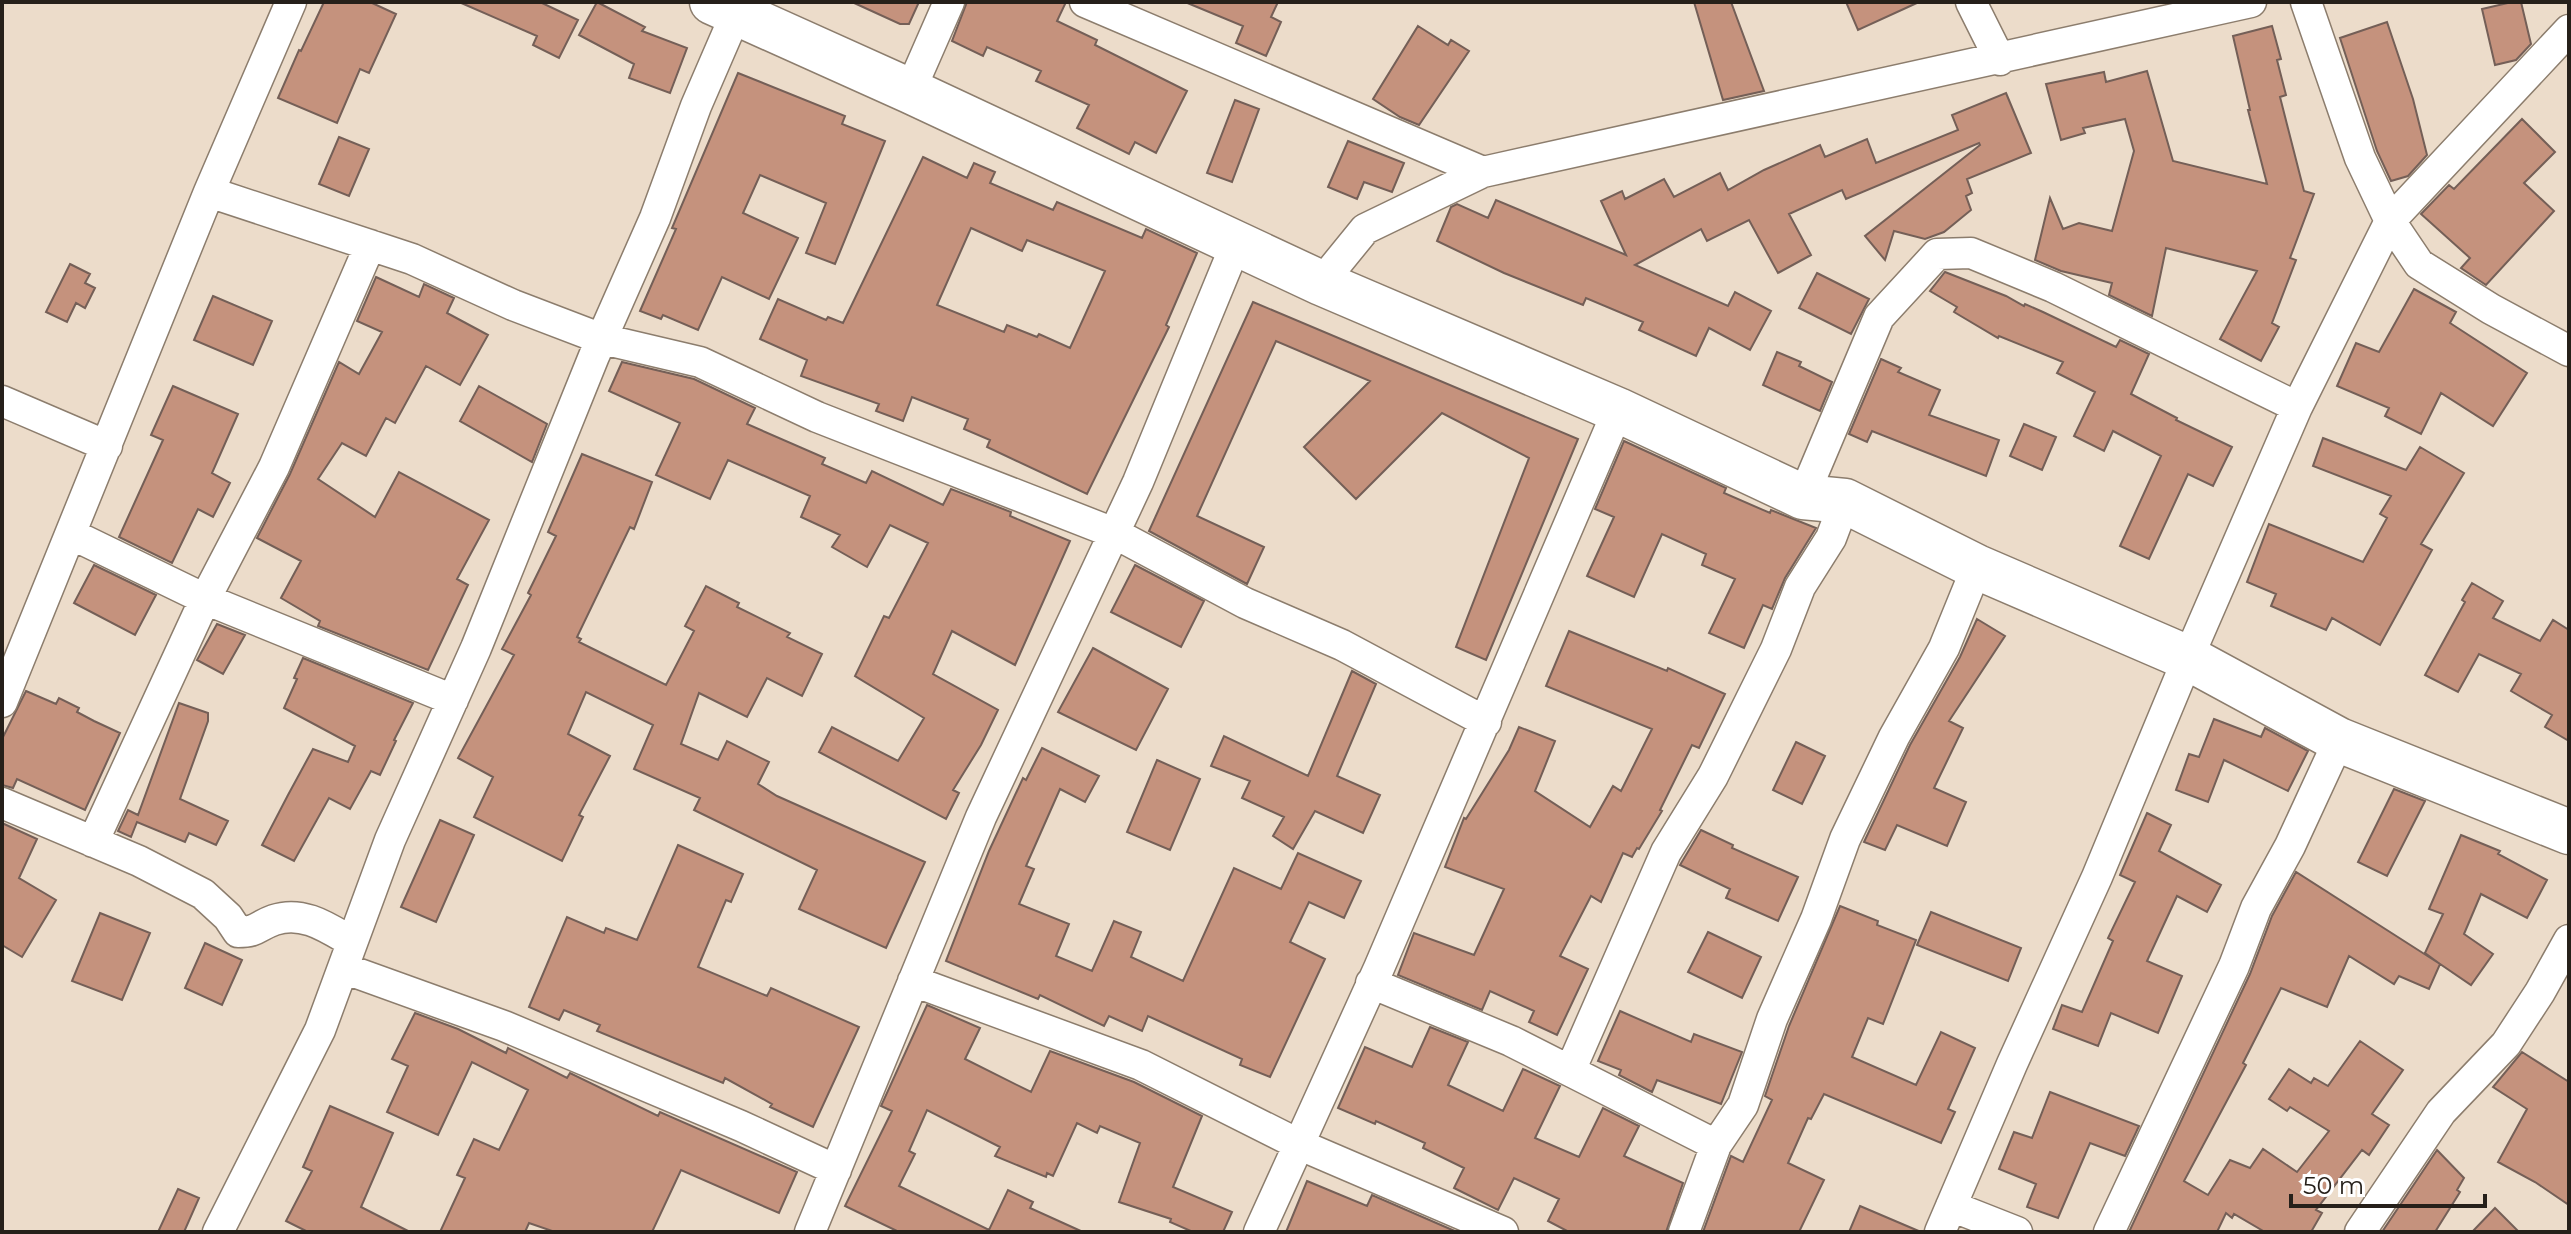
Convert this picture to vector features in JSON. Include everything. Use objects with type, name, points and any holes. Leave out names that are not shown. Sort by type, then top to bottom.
[{"type":"street","points":[[2,702],[209,192],[291,2]]},
{"type":"street","points":[[910,91],[949,2]]},
{"type":"street","points":[[1085,2],[1483,172]]},
{"type":"street","points":[[1971,2],[2000,60]]},
{"type":"street","points":[[1321,283],[1365,229],[1483,172],[2251,2]]},
{"type":"street","points":[[2306,2],[2360,158],[2390,221],[2419,264],[2491,309],[2569,351]]},
{"type":"street","points":[[218,1232],[320,1030],[390,840],[453,700],[655,218],[730,6],[1321,283],[2188,658],[2339,740],[2569,832]]},
{"type":"street","points":[[2017,1232],[1946,1219],[2097,877],[2297,407],[2390,221],[2569,30]]},
{"type":"street","points":[[209,192],[412,259],[513,305],[602,339],[700,362],[817,417],[1114,533],[1245,603],[1342,645],[1486,722]]},
{"type":"street","points":[[810,1232],[981,817],[1138,482],[1236,244]]},
{"type":"street","points":[[93,842],[205,599],[274,467],[370,245]]},
{"type":"street","points":[[1570,1071],[1666,852],[1713,776],[1776,649],[1800,587],[1831,538],[1824,499],[1879,317],[1937,254],[1971,253],[2053,287],[2297,407]]},
{"type":"street","points":[[2,401],[107,446]]},
{"type":"street","points":[[1259,1232],[1486,722],[1618,410]]},
{"type":"street","points":[[71,534],[205,599],[453,700]]},
{"type":"street","points":[[1684,1232],[1716,1145],[1743,1105],[1772,1019],[1816,919],[1845,839],[1894,737],[1944,648],[1977,567]]},
{"type":"street","points":[[2109,1232],[2234,966],[2256,908],[2290,846],[2339,740]]},
{"type":"street","points":[[2,803],[203,894],[228,917],[238,932],[255,932],[271,921],[292,915],[321,924],[348,955],[836,1170]]},
{"type":"street","points":[[2360,1232],[2441,1112],[2506,1044],[2569,940]]},
{"type":"street","points":[[913,981],[1141,1065],[1298,1144],[1484,1228]]},
{"type":"street","points":[[1371,983],[1511,1041],[1716,1145]]},
{"type":"building","points":[[324,2],[370,2],[396,14],[369,73],[360,69],[337,123],[278,98]]},
{"type":"building","points":[[459,2],[540,2],[578,20],[559,58],[533,45],[537,36]]},
{"type":"building","points":[[597,2],[645,27],[642,31],[687,48],[670,93],[629,78],[634,64],[579,35]]},
{"type":"building","points":[[852,2],[919,2],[909,24],[900,24]]},
{"type":"building","points":[[967,2],[1066,2],[1057,21],[1097,40],[1095,45],[1187,91],[1156,153],[1135,142],[1129,154],[1077,128],[1089,105],[1036,81],[1041,71],[987,47],[983,56],[952,41]]},
{"type":"building","points":[[1185,2],[1278,2],[1271,17],[1281,22],[1266,56],[1236,43],[1243,26]]},
{"type":"building","points":[[1694,2],[1731,2],[1764,91],[1723,100]]},
{"type":"building","points":[[1846,2],[1919,2],[1858,30]]},
{"type":"building","points":[[2521,2],[2531,44],[2516,60],[2495,65],[2482,9]]},
{"type":"building","points":[[2387,22],[2413,99],[2427,155],[2408,176],[2391,181],[2377,151],[2340,38]]},
{"type":"building","points":[[1418,26],[1448,45],[1451,40],[1469,51],[1419,125],[1373,99]]},
{"type":"building","points":[[2272,26],[2286,95],[2280,97],[2304,191],[2314,194],[2290,258],[2296,260],[2272,323],[2279,327],[2261,361],[2220,339],[2257,271],[2166,248],[2152,316],[2109,295],[2112,283],[2061,271],[2035,260],[2050,198],[2063,229],[2079,223],[2112,231],[2134,151],[2125,119],[2083,128],[2085,133],[2061,140],[2046,84],[2104,72],[2106,82],[2147,71],[2173,161],[2267,184],[2233,36]]},
{"type":"building","points":[[738,73],[845,116],[842,124],[885,141],[835,264],[806,253],[826,203],[760,175],[743,213],[798,238],[769,299],[722,277],[698,330],[663,315],[661,319],[640,311]]},
{"type":"building","points":[[2006,93],[2031,153],[1967,179],[1972,193],[1966,196],[1971,210],[1944,232],[1925,239],[1894,231],[1885,260],[1865,236],[1979,143],[1846,199],[1842,190],[1789,214],[1811,255],[1778,273],[1749,220],[1707,241],[1701,229],[1635,265],[1728,306],[1735,292],[1771,311],[1750,350],[1709,328],[1696,356],[1639,330],[1643,322],[1586,298],[1583,305],[1504,273],[1437,241],[1451,207],[1457,204],[1488,218],[1496,200],[1626,255],[1601,201],[1622,191],[1625,199],[1664,179],[1674,197],[1720,173],[1728,190],[1820,145],[1825,157],[1867,139],[1876,163],[1958,130],[1952,115]]},
{"type":"building","points":[[1235,100],[1259,109],[1232,182],[1207,173]]},
{"type":"building","points":[[2522,119],[2555,152],[2524,183],[2554,211],[2486,285],[2461,268],[2470,258],[2421,214],[2449,185],[2454,189]]},
{"type":"building","points":[[339,137],[369,149],[349,196],[319,184]]},
{"type":"building","points":[[1348,141],[1404,163],[1392,192],[1364,182],[1357,199],[1328,187]]},
{"type":"building","points":[[923,157],[967,178],[974,163],[995,172],[990,183],[1053,210],[1057,202],[1142,238],[1146,229],[1197,253],[1166,325],[1169,327],[1087,494],[987,447],[990,440],[964,429],[968,419],[912,397],[903,421],[876,411],[879,404],[801,376],[807,360],[760,339],[778,299],[826,320],[828,317],[843,323]],"holes":[[[971,228],[1022,251],[1027,240],[1105,271],[1070,348],[1039,334],[1037,337],[1007,325],[1004,332],[937,305]]]},
{"type":"building","points":[[70,264],[90,274],[85,283],[95,288],[85,308],[76,303],[67,322],[46,312]]},
{"type":"building","points":[[1945,272],[2025,304],[2116,347],[2120,340],[2149,354],[2131,394],[2232,447],[2213,486],[2188,474],[2149,559],[2120,546],[2161,456],[2113,431],[2104,451],[2074,436],[2095,392],[2057,373],[2063,362],[1998,338],[1954,312],[1957,307],[1930,291]]},
{"type":"building","points":[[1817,273],[1869,299],[1851,334],[1799,308]]},
{"type":"building","points":[[376,277],[419,297],[424,284],[454,298],[447,313],[488,335],[460,385],[426,366],[395,423],[386,418],[366,456],[342,443],[318,479],[375,517],[399,472],[489,520],[457,579],[468,585],[428,670],[318,626],[320,621],[281,598],[301,561],[257,538],[290,474],[339,362],[359,374],[382,332],[357,321]]},
{"type":"building","points":[[2414,289],[2456,312],[2450,323],[2527,373],[2493,426],[2441,393],[2421,434],[2385,416],[2389,408],[2337,386],[2356,343],[2379,352]]},
{"type":"building","points":[[213,296],[272,321],[253,365],[194,340]]},
{"type":"building","points":[[1253,302],[1578,439],[1486,660],[1456,647],[1529,458],[1442,413],[1356,499],[1304,447],[1370,381],[1276,341],[1197,516],[1264,547],[1247,584],[1149,531]]},
{"type":"building","points":[[1777,352],[1801,362],[1799,366],[1832,382],[1820,411],[1763,385]]},
{"type":"building","points":[[1881,359],[1901,368],[1898,372],[1940,390],[1929,415],[1999,440],[1986,476],[1872,431],[1867,442],[1849,434]]},
{"type":"building","points":[[622,362],[694,379],[755,408],[747,424],[825,458],[822,464],[866,483],[872,471],[943,505],[951,489],[1011,512],[1010,516],[1070,541],[1015,665],[952,631],[933,674],[998,710],[953,790],[959,793],[946,819],[819,752],[832,727],[898,761],[924,718],[855,676],[884,616],[889,618],[928,543],[890,525],[867,567],[832,547],[840,535],[801,517],[810,496],[728,460],[710,499],[656,475],[680,423],[609,391]]},
{"type":"building","points":[[173,386],[238,414],[212,473],[230,483],[213,517],[198,509],[172,563],[119,537],[163,440],[151,435]]},
{"type":"building","points":[[479,386],[547,424],[532,462],[460,421]]},
{"type":"building","points":[[2024,424],[2056,437],[2042,470],[2010,456]]},
{"type":"building","points":[[2323,438],[2406,470],[2420,447],[2464,473],[2421,544],[2432,550],[2380,645],[2332,618],[2326,630],[2271,606],[2276,594],[2247,582],[2269,524],[2363,562],[2387,518],[2380,514],[2391,496],[2313,466]]},
{"type":"building","points":[[1624,441],[1726,488],[1724,493],[1816,528],[1785,578],[1772,609],[1763,605],[1744,648],[1709,633],[1735,579],[1702,565],[1706,554],[1662,534],[1634,597],[1587,576],[1614,517],[1595,509]]},
{"type":"building","points":[[582,454],[652,482],[634,529],[630,527],[577,637],[581,639],[579,642],[666,685],[694,631],[685,626],[706,586],[739,603],[737,607],[790,633],[787,637],[822,654],[802,696],[767,678],[747,717],[699,693],[681,744],[718,760],[727,741],[769,762],[758,784],[777,796],[925,862],[886,948],[799,909],[817,870],[694,810],[700,798],[634,769],[653,725],[586,692],[568,734],[610,756],[579,815],[583,817],[562,861],[474,817],[493,777],[458,758],[514,655],[502,649],[531,595],[528,593],[556,536],[548,532]]},
{"type":"building","points":[[94,565],[156,595],[135,635],[74,603]]},
{"type":"building","points":[[1135,565],[1204,601],[1181,647],[1111,612]]},
{"type":"building","points":[[2472,583],[2503,601],[2493,618],[2540,641],[2553,620],[2569,630],[2569,741],[2545,727],[2552,715],[2511,691],[2521,674],[2479,654],[2458,692],[2425,675],[2465,602],[2462,600]]},
{"type":"building","points":[[1977,619],[2005,636],[1949,721],[1963,728],[1934,788],[1966,802],[1947,846],[1897,825],[1885,850],[1864,842],[1910,745],[1960,657]]},
{"type":"building","points":[[217,624],[245,635],[223,674],[197,660]]},
{"type":"building","points":[[1569,631],[1667,671],[1668,668],[1725,694],[1699,748],[1692,745],[1662,811],[1639,849],[1632,857],[1623,853],[1601,902],[1591,896],[1560,956],[1588,969],[1557,1035],[1529,1022],[1534,1011],[1490,991],[1482,1010],[1398,975],[1414,933],[1474,955],[1504,889],[1445,867],[1464,818],[1509,750],[1519,727],[1555,741],[1535,791],[1590,827],[1613,786],[1621,791],[1652,729],[1546,686]]},
{"type":"building","points":[[1093,648],[1168,689],[1136,750],[1058,712]]},
{"type":"building","points":[[303,658],[413,703],[380,775],[371,771],[350,809],[329,798],[294,861],[262,845],[288,795],[313,749],[348,762],[355,746],[284,708]]},
{"type":"building","points":[[1352,671],[1376,684],[1337,776],[1380,795],[1363,833],[1315,811],[1293,849],[1273,836],[1284,817],[1242,798],[1250,781],[1211,766],[1224,736],[1308,776]]},
{"type":"building","points":[[26,691],[56,704],[59,698],[79,708],[77,712],[120,733],[85,810],[17,779],[13,788],[2,785],[2,739]]},
{"type":"building","points":[[179,703],[208,713],[208,721],[180,799],[228,821],[216,845],[189,833],[185,842],[137,822],[131,837],[118,831],[128,810],[138,815]]},
{"type":"building","points":[[2214,719],[2261,737],[2265,728],[2308,751],[2288,791],[2224,760],[2208,802],[2176,790],[2189,754],[2199,757]]},
{"type":"building","points":[[1796,742],[1825,756],[1802,804],[1773,790]]},
{"type":"building","points":[[1042,748],[1099,776],[1085,802],[1060,789],[1026,866],[1034,869],[1019,904],[1069,924],[1056,956],[1092,971],[1114,921],[1141,932],[1131,957],[1183,981],[1234,868],[1281,889],[1298,853],[1361,881],[1344,918],[1309,902],[1290,942],[1325,959],[1270,1077],[1240,1065],[1242,1059],[1148,1016],[1142,1031],[1109,1016],[1104,1026],[1040,995],[1038,999],[946,961],[989,851],[1023,778],[1026,780]]},
{"type":"building","points":[[1157,760],[1200,779],[1170,850],[1127,832]]},
{"type":"building","points":[[2394,789],[2425,801],[2387,876],[2358,862]]},
{"type":"building","points":[[2147,813],[2171,825],[2159,851],[2221,885],[2207,912],[2177,896],[2147,961],[2182,976],[2158,1033],[2111,1013],[2098,1046],[2053,1029],[2062,1005],[2082,1012],[2113,941],[2108,938],[2135,882],[2120,875]]},
{"type":"building","points":[[440,820],[474,835],[436,922],[401,907]]},
{"type":"building","points":[[2,823],[37,839],[19,878],[56,900],[22,957],[2,945]]},
{"type":"building","points":[[1701,830],[1733,845],[1732,848],[1798,877],[1778,921],[1726,898],[1730,889],[1680,865]]},
{"type":"building","points":[[2461,835],[2500,851],[2498,854],[2547,880],[2527,918],[2481,894],[2464,934],[2493,954],[2471,985],[2425,953],[2443,914],[2429,909]]},
{"type":"building","points":[[678,845],[743,874],[731,902],[726,900],[698,967],[767,996],[771,988],[859,1027],[813,1127],[770,1107],[772,1104],[725,1078],[723,1083],[597,1031],[600,1025],[564,1010],[559,1020],[529,1007],[567,917],[604,933],[606,928],[637,940]]},
{"type":"building","points":[[2296,872],[2440,964],[2429,989],[2399,976],[2394,984],[2349,956],[2327,1007],[2281,988],[2243,1063],[2246,1065],[2184,1181],[2208,1195],[2230,1160],[2250,1168],[2263,1149],[2297,1172],[2329,1131],[2290,1107],[2287,1111],[2269,1099],[2289,1069],[2311,1083],[2314,1078],[2328,1086],[2360,1041],[2403,1070],[2372,1114],[2389,1125],[2369,1155],[2362,1150],[2316,1210],[2322,1213],[2311,1232],[2265,1232],[2234,1214],[2232,1218],[2226,1213],[2217,1232],[2129,1232],[2250,974],[2272,916]]},
{"type":"building","points":[[1840,906],[1916,940],[1883,1024],[1868,1018],[1852,1057],[1916,1085],[1941,1032],[1975,1048],[1948,1109],[1955,1112],[1941,1143],[1824,1094],[1811,1119],[1808,1118],[1788,1163],[1824,1180],[1799,1232],[1703,1232],[1731,1156],[1743,1162],[1772,1100],[1765,1096],[1789,1026]]},
{"type":"building","points":[[1931,912],[2021,948],[2008,981],[1917,945]]},
{"type":"building","points":[[100,913],[150,933],[122,1000],[72,981]]},
{"type":"building","points":[[1708,932],[1761,957],[1742,998],[1688,972]]},
{"type":"building","points":[[205,943],[242,960],[222,1005],[185,988]]},
{"type":"building","points":[[927,1005],[980,1028],[965,1059],[1031,1092],[1050,1051],[1134,1082],[1202,1116],[1173,1187],[1232,1212],[1223,1232],[1193,1232],[1170,1222],[1171,1219],[1119,1202],[1140,1143],[1100,1126],[1097,1133],[1077,1123],[1053,1176],[1047,1173],[1046,1177],[995,1156],[1000,1147],[927,1110],[909,1151],[915,1154],[899,1186],[989,1230],[1008,1190],[1033,1202],[1030,1208],[1083,1232],[899,1232],[845,1206],[892,1111],[881,1106]]},
{"type":"building","points":[[1620,1011],[1691,1042],[1694,1034],[1742,1052],[1721,1104],[1657,1080],[1652,1092],[1619,1075],[1621,1070],[1598,1061]]},
{"type":"building","points":[[415,1013],[458,1029],[506,1053],[508,1048],[567,1078],[570,1073],[658,1116],[660,1112],[797,1172],[779,1213],[681,1170],[652,1232],[555,1232],[529,1223],[525,1232],[440,1232],[465,1178],[457,1175],[474,1139],[499,1150],[528,1090],[472,1062],[438,1135],[387,1112],[408,1066],[392,1059]]},
{"type":"building","points":[[1430,1027],[1468,1042],[1448,1085],[1503,1111],[1523,1069],[1560,1086],[1535,1138],[1579,1157],[1603,1108],[1639,1126],[1624,1156],[1683,1183],[1666,1232],[1569,1232],[1548,1221],[1559,1199],[1514,1178],[1498,1210],[1454,1188],[1464,1168],[1423,1148],[1425,1143],[1338,1108],[1365,1047],[1412,1067]]},
{"type":"building","points":[[2522,1052],[2569,1082],[2569,1205],[2498,1162],[2527,1109],[2493,1087]]},
{"type":"building","points":[[2050,1092],[2139,1126],[2125,1156],[2090,1143],[2058,1218],[2027,1207],[2036,1184],[1999,1169],[2014,1132],[2032,1138]]},
{"type":"building","points":[[330,1106],[393,1133],[361,1207],[410,1232],[308,1232],[286,1221],[312,1171],[303,1167]]},
{"type":"building","points":[[2437,1150],[2464,1178],[2457,1190],[2460,1192],[2435,1232],[2382,1232]]},
{"type":"building","points":[[1307,1181],[1367,1206],[1372,1195],[1457,1232],[1286,1232]]},
{"type":"building","points":[[178,1189],[199,1198],[184,1232],[158,1232]]},
{"type":"building","points":[[1860,1206],[1921,1232],[1849,1232]]},
{"type":"building","points":[[2495,1208],[2519,1232],[2472,1232]]}]
